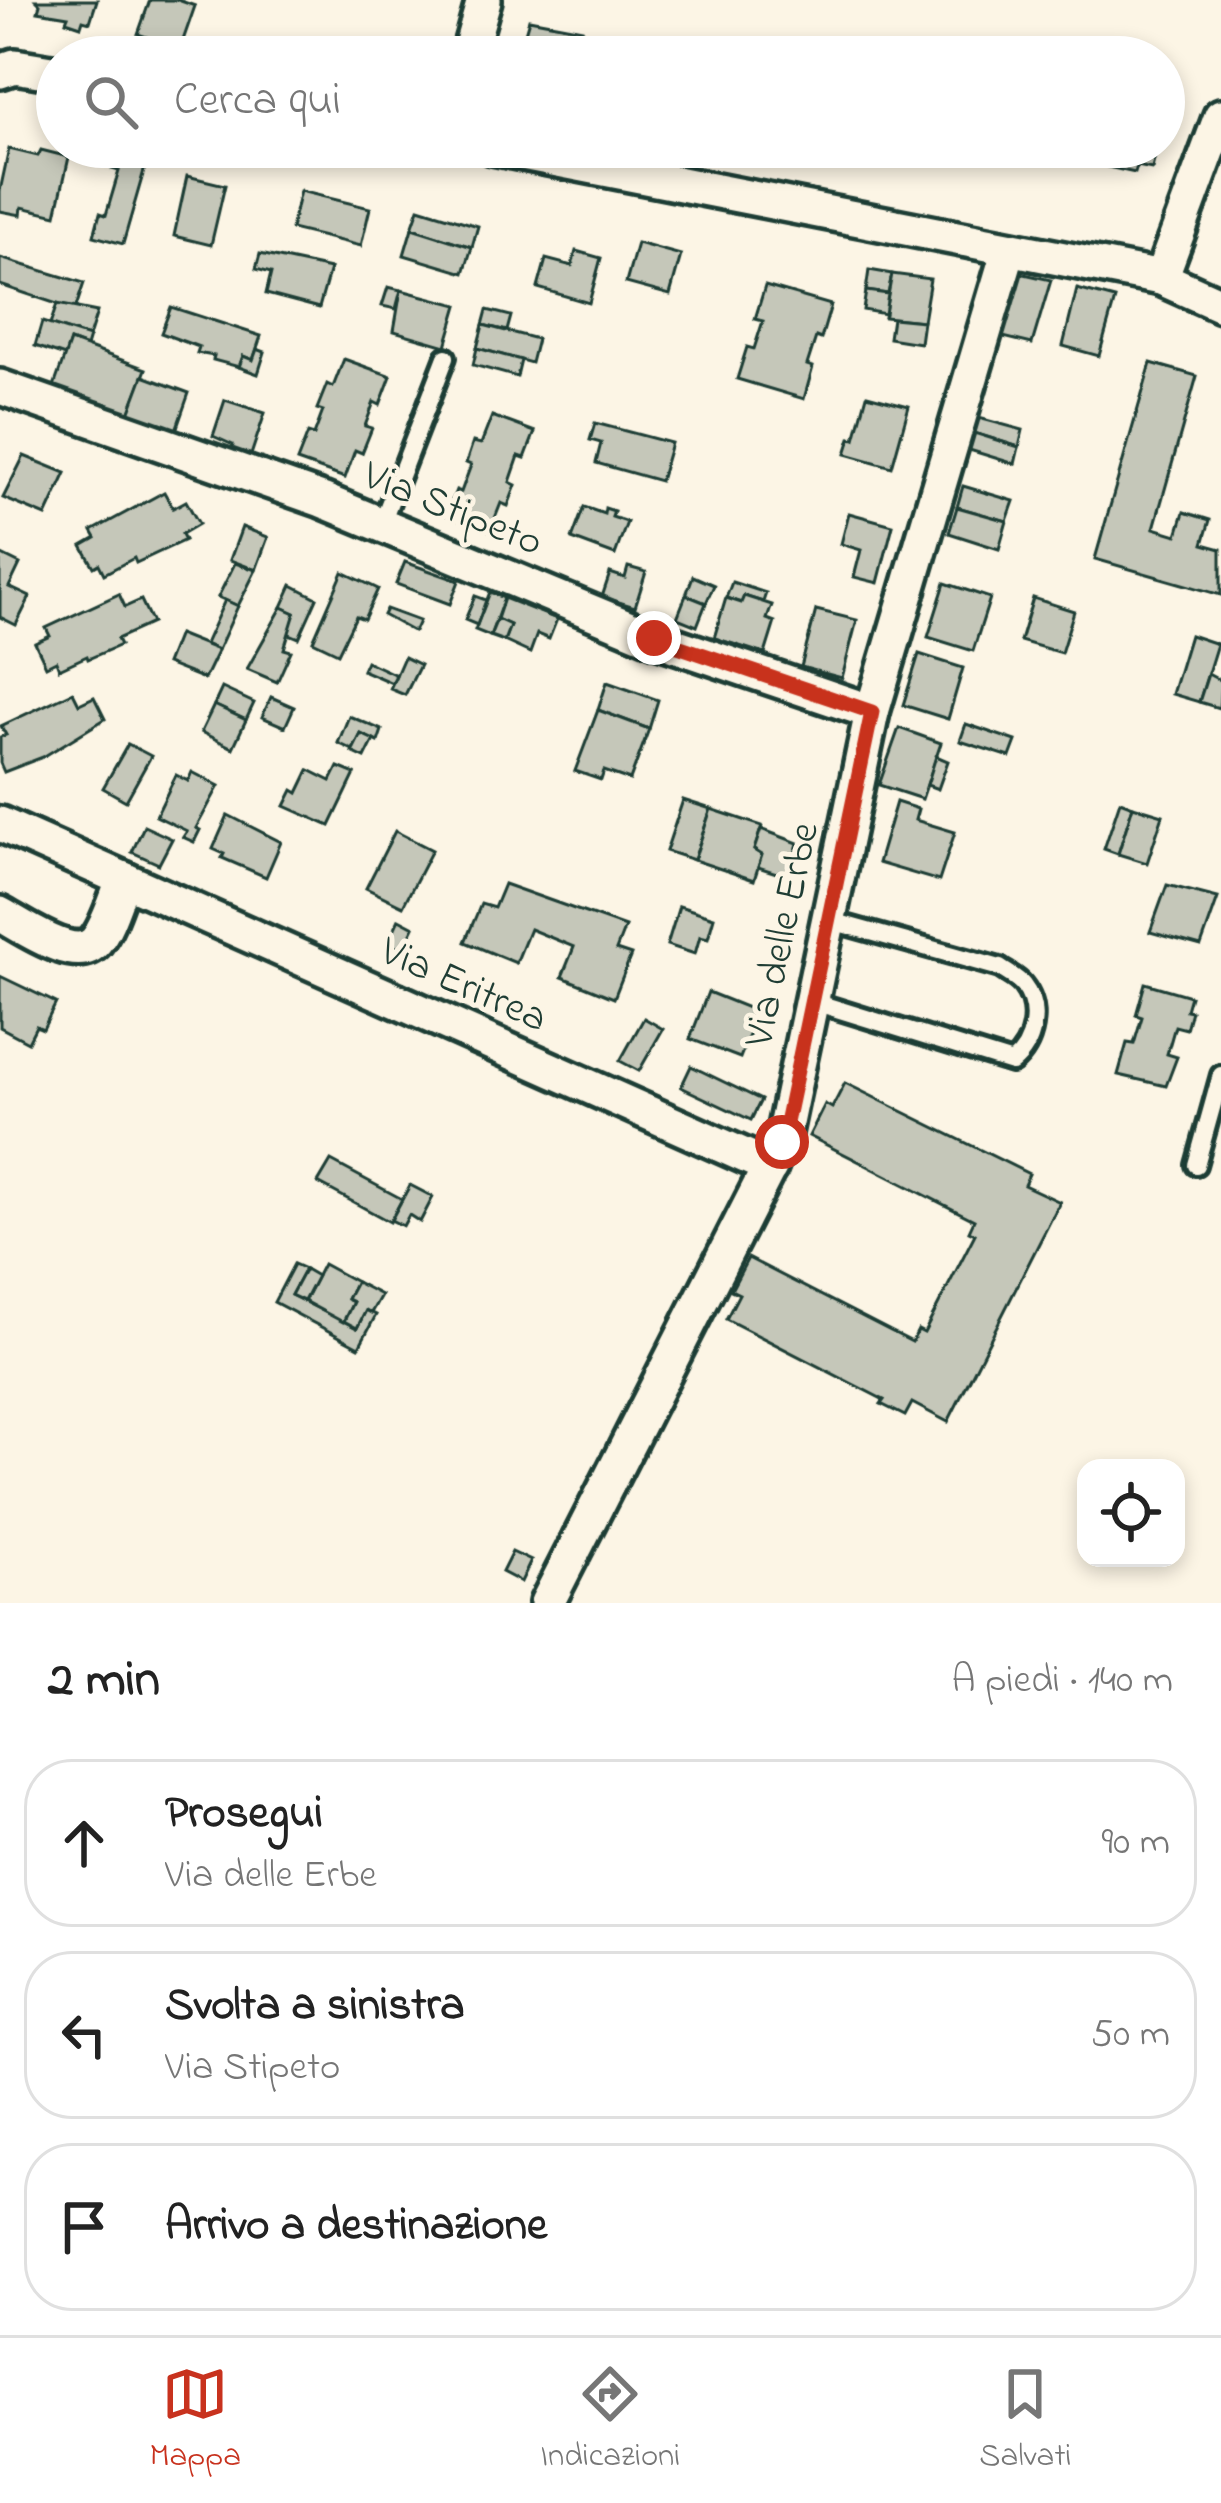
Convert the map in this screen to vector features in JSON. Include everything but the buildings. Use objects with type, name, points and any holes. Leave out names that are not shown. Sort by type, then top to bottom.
[{"type":"street","points":[[474,36],[484,0]]},
{"type":"street","points":[[5,66],[36,70]]},
{"type":"street","points":[[1161,278],[1221,116]]},
{"type":"street","points":[[599,168],[1161,278],[1221,305]]},
{"type":"street","name":"Via delle Erbe","points":[[547,1603],[782,1142],[872,712],[1010,249]]},
{"type":"street","name":"Via Stipeto","points":[[1,391],[322,500],[654,638],[872,712]]},
{"type":"street","name":"Via Eritrea","points":[[0,824],[770,1167]]},
{"type":"street","points":[[0,914],[69,949],[86,949],[96,941],[124,879]]},
{"type":"lane","points":[[381,525],[446,357]]},
{"type":"lane","points":[[811,1001],[1012,1063],[1025,1053],[1032,1035],[1033,1004],[1028,993],[1022,982],[1000,968],[828,920]]},
{"type":"lane","points":[[1196,1165],[1221,1075]]},
{"type":"route","points":[[654,638],[872,712],[782,1142]]}]
